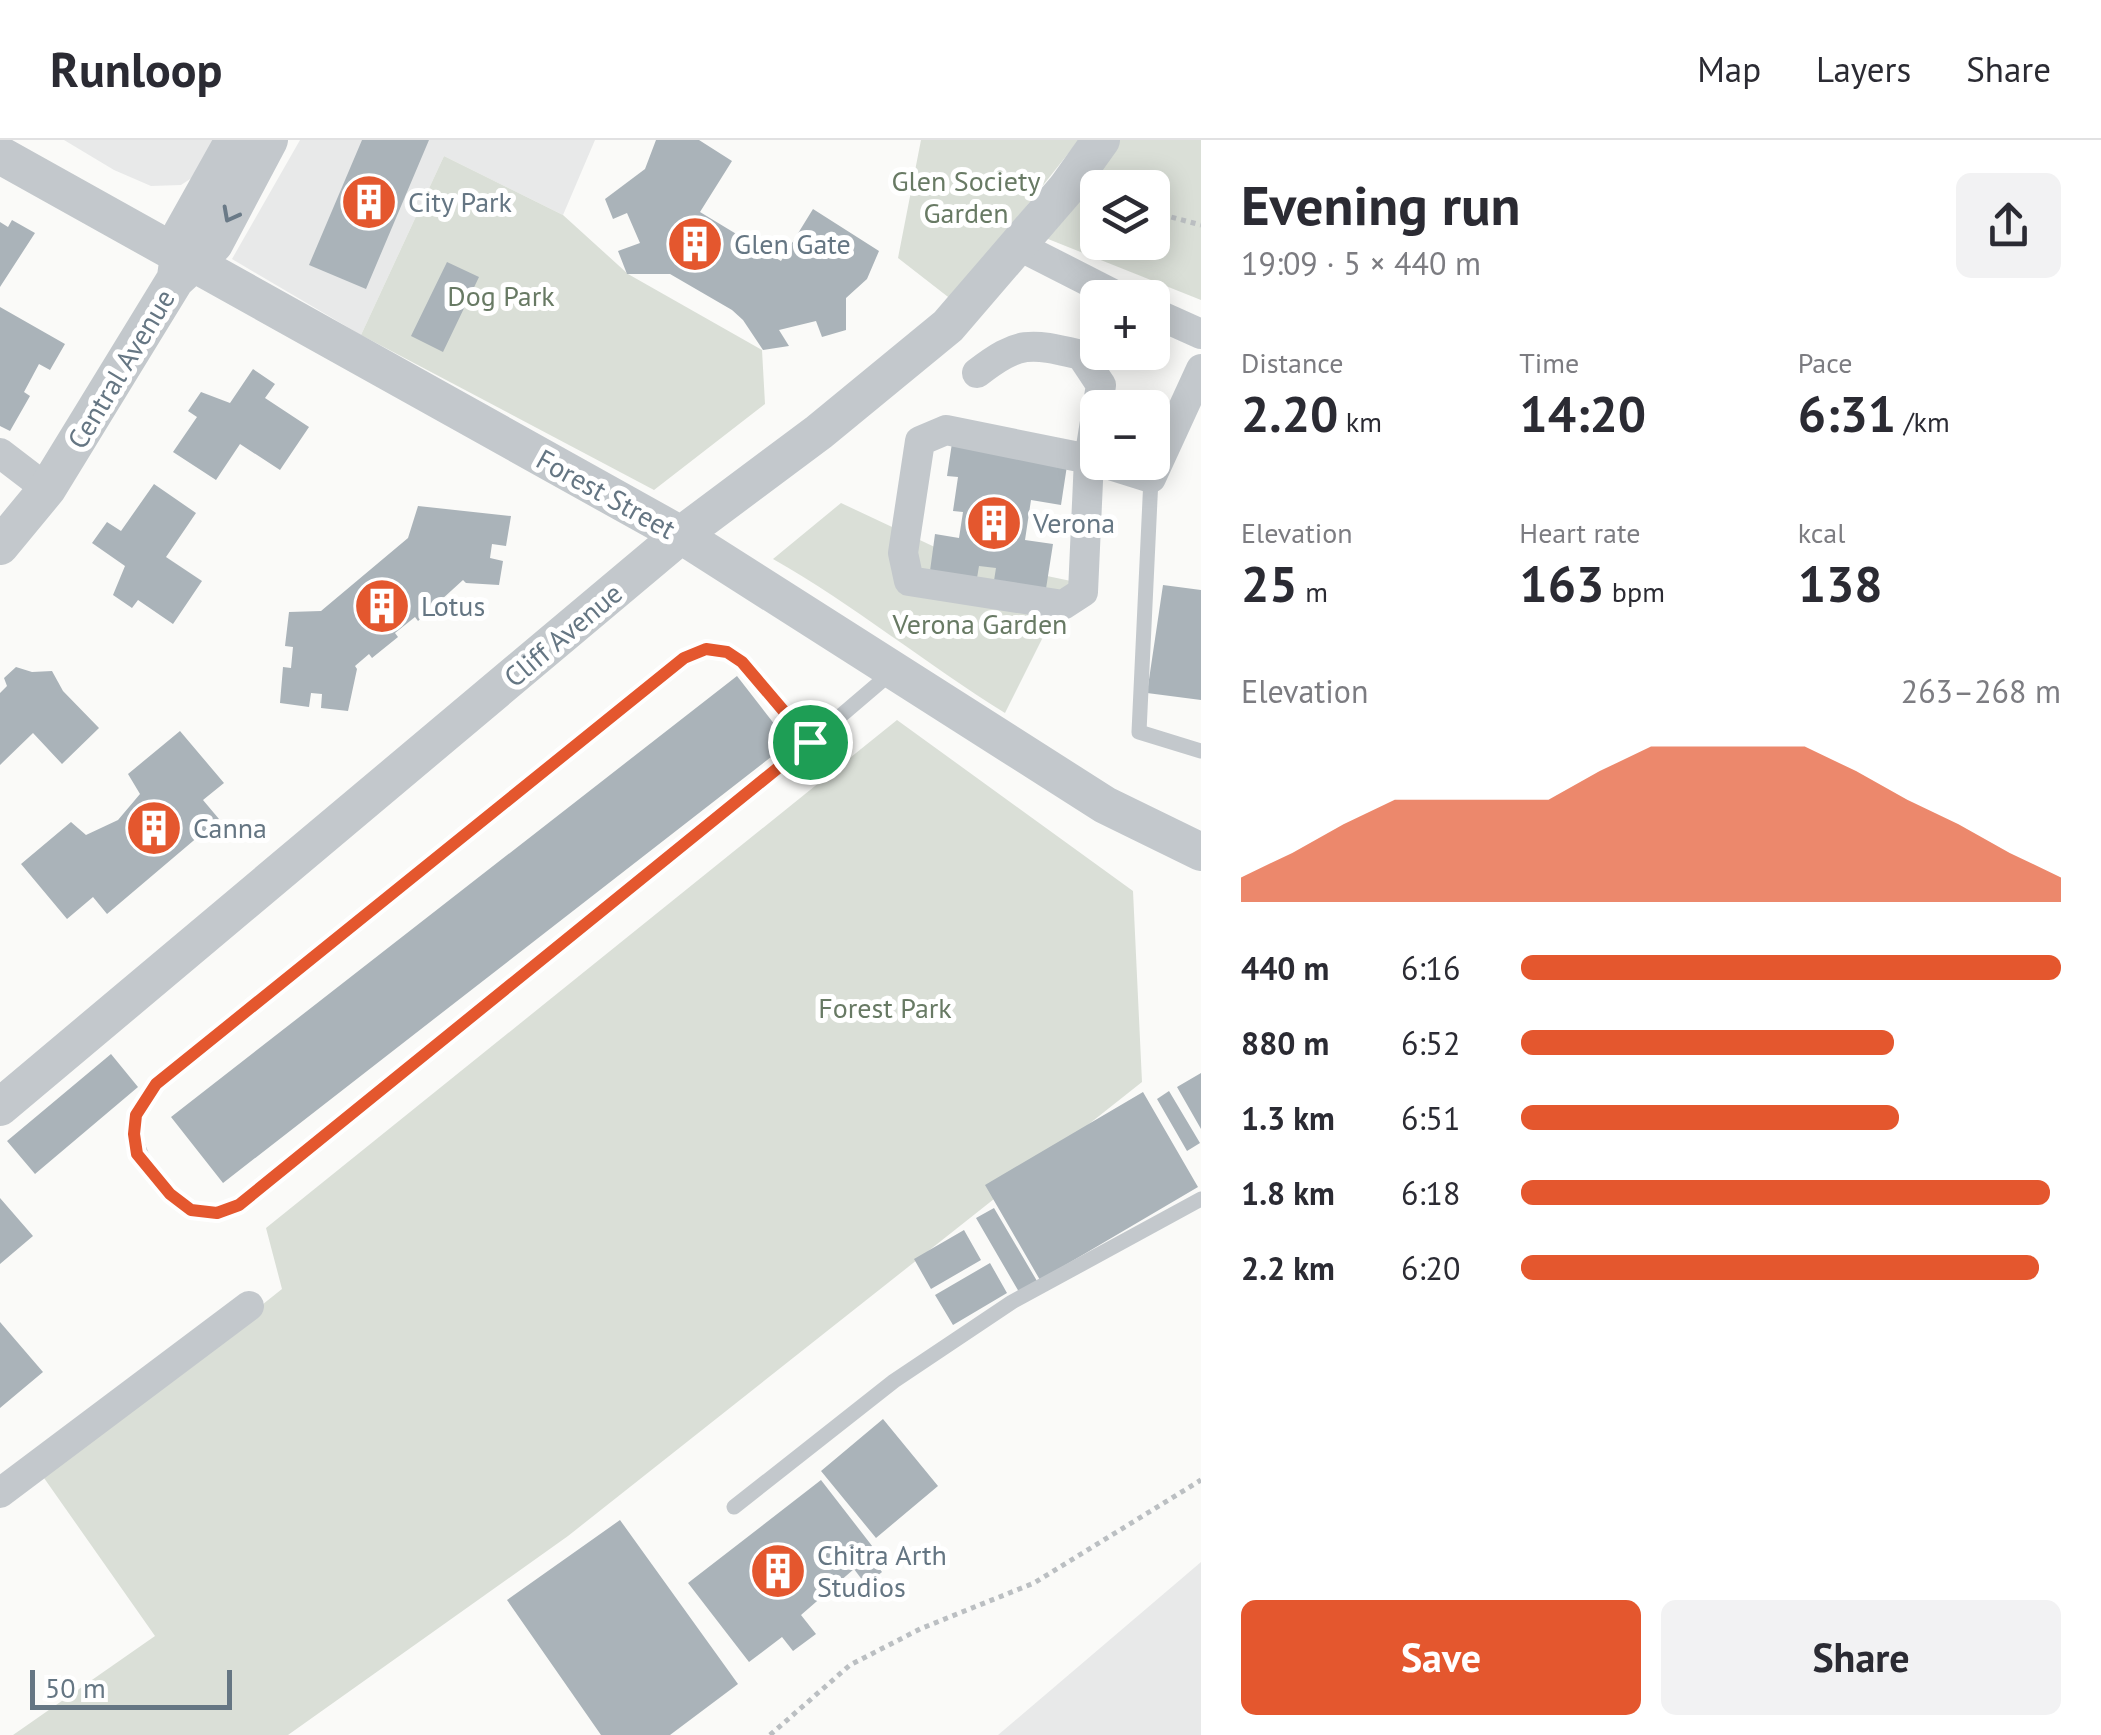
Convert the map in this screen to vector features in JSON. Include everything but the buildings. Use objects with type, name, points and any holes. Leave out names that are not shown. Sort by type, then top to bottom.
[{"type":"street","points":[[182,266],[182,233],[234,140]]},
{"type":"street","name":"Central Avenue","points":[[0,546],[47,489],[182,266],[214,244],[270,140]]},
{"type":"street","name":"Cliff Avenue","points":[[0,1107],[681,536],[819,432],[948,326],[1066,189],[1101,140]]},
{"type":"street","name":"Forest Street","points":[[0,155],[182,266],[681,536],[1105,806],[1201,852]]},
{"type":"street","points":[[1018,245],[1086,280]]},
{"type":"street","points":[[1170,320],[1201,334]]},
{"type":"street","points":[[977,373],[1007,350],[1039,345],[1082,355],[1101,390]]},
{"type":"street","points":[[1170,437],[1201,369]]},
{"type":"street","points":[[946,430],[1095,461],[1083,592],[1063,605],[909,581],[902,553],[920,441],[946,430]]},
{"type":"street","points":[[0,453],[47,489]]},
{"type":"street","points":[[0,1493],[248,1306]]},
{"type":"lane","points":[[1151,480],[1140,732],[1201,751]]},
{"type":"lane","points":[[810,742],[742,662],[727,652],[706,649],[684,658],[156,1084],[136,1115],[137,1154],[170,1194],[191,1210],[217,1213],[239,1205],[810,742],[892,672]]},
{"type":"lane","points":[[734,1507],[894,1381],[1012,1302],[1201,1199]]},
{"type":"path","points":[[1170,217],[1193,224],[1201,222]]},
{"type":"path","points":[[770,1735],[850,1665],[920,1629],[1034,1584],[1201,1480]]},
{"type":"shaded area","points":[[64,140],[230,140],[210,166],[181,185],[151,186],[114,170]]},
{"type":"shaded area","points":[[300,140],[595,140],[563,215],[444,156],[361,335],[232,259]]},
{"type":"shaded area","points":[[1201,1562],[1201,1735],[998,1735]]},
{"type":"green space","name":"Glen Society Garden","points":[[921,140],[1079,140],[952,300],[898,258]]},
{"type":"green space","points":[[1119,140],[1201,140],[1201,300],[1170,288],[1170,280],[1151,280],[1101,260],[1170,260],[1170,170],[1095,170]]},
{"type":"green space","name":"Dog Park","points":[[444,156],[563,215],[628,274],[762,350],[765,404],[654,490],[361,335]]},
{"type":"green space","points":[[1080,190],[1080,252],[1043,237]]},
{"type":"green space","name":"Verona Garden","points":[[841,503],[956,557],[1071,581],[1005,713],[773,559]]},
{"type":"green space","name":"Forest Park","points":[[897,720],[1133,891],[1142,1082],[568,1536],[288,1735],[13,1735],[155,1636],[44,1478],[282,1289],[266,1228]]},
{"type":"place","name":"City Park","points":[[369,202]]},
{"type":"place","name":"Glen Gate","points":[[695,244]]},
{"type":"place","name":"Verona","points":[[994,523]]},
{"type":"place","name":"Lotus","points":[[382,606]]},
{"type":"place","name":"Canna","points":[[154,828]]},
{"type":"place","name":"Chitra Arth Studios","points":[[778,1571]]},
{"type":"route","points":[[706,649],[727,652],[742,662],[810,742],[239,1205],[217,1213],[191,1210],[170,1194],[137,1154],[136,1115],[156,1084],[684,658],[706,649]]}]
